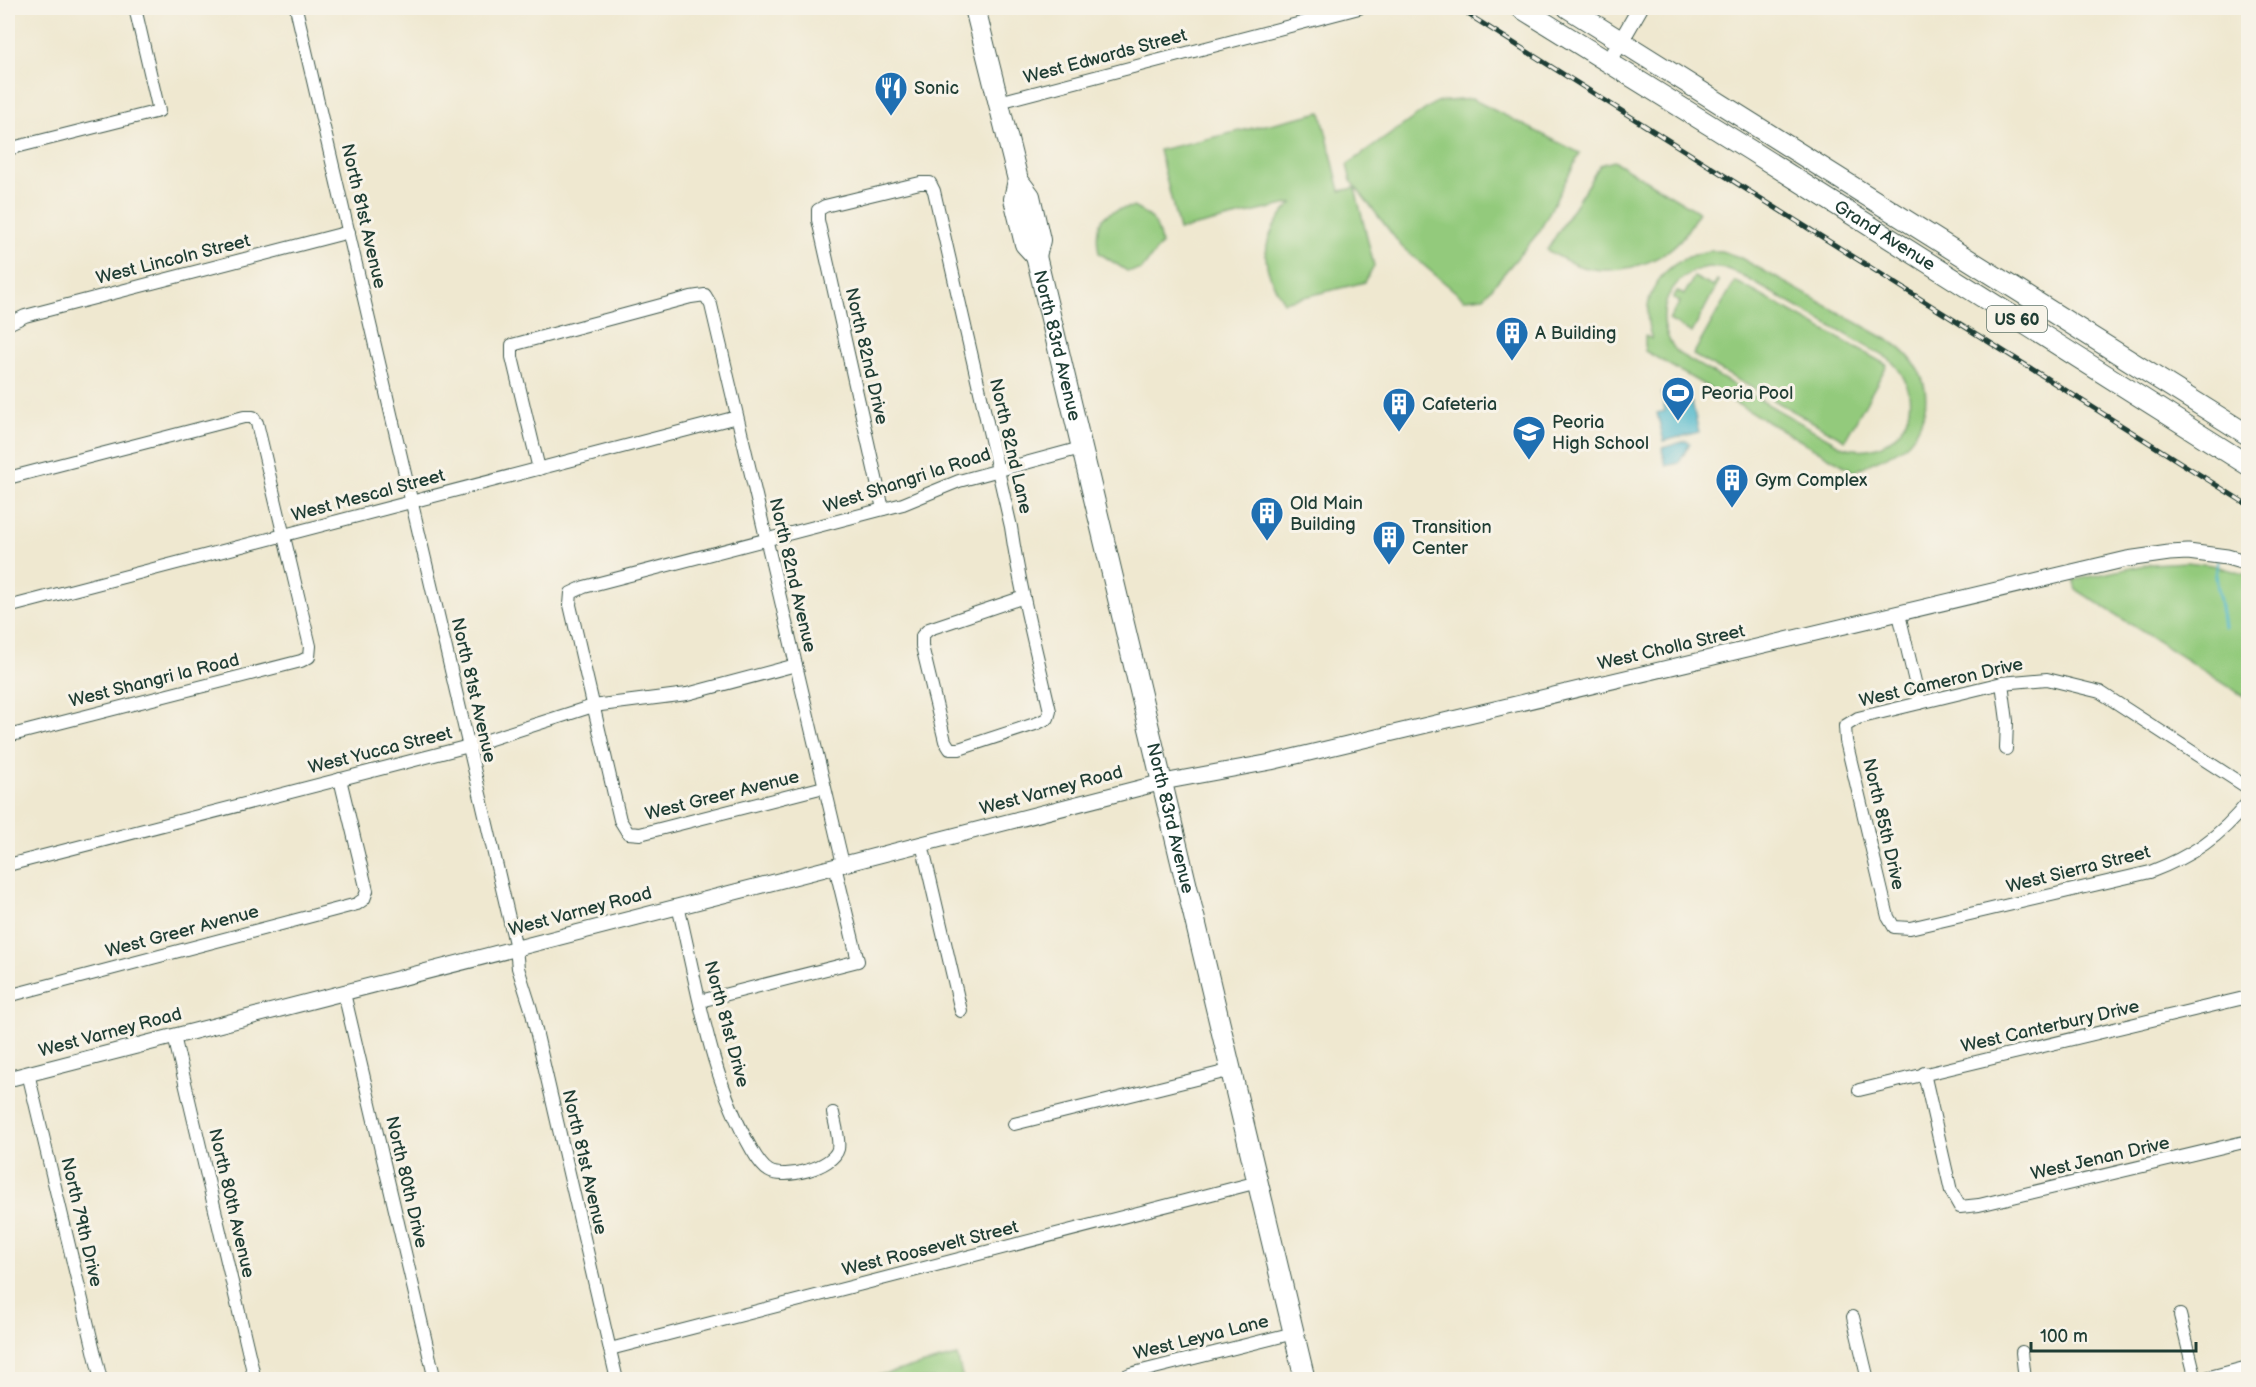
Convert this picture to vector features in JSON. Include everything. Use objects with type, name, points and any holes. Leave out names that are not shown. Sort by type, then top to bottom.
[{"type":"main road","name":"North 83rd Avenue","points":[[975,8],[1018,180],[1030,196],[1040,240],[1036,256],[1305,1380]]},
{"type":"main road","name":"Grand Avenue","points":[[1521,8],[2248,465]]},
{"type":"main road","name":"Grand Avenue","points":[[1568,8],[2248,435]]},
{"type":"main road","points":[[1810,188],[1825,169]]},
{"type":"street","points":[[8,149],[159,111],[135,8]]},
{"type":"street","name":"North 81st Avenue","points":[[296,8],[516,948],[518,968],[531,1009],[617,1380]]},
{"type":"street","name":"West Edwards Street","points":[[999,102],[1359,8]]},
{"type":"street","points":[[1609,62],[1640,8]]},
{"type":"street","name":"North 82nd Drive","points":[[883,509],[818,220],[818,210],[825,206],[920,183],[930,183]]},
{"type":"street","name":"North 82nd Lane","points":[[930,183],[934,191],[998,470],[1050,711],[1048,718],[959,749],[950,749],[945,741],[922,646],[922,636],[928,629],[1024,597]]},
{"type":"street","name":"West Lincoln Street","points":[[8,324],[25,316],[349,232]]},
{"type":"street","name":"North 82nd Avenue","points":[[539,469],[512,357],[512,345],[705,295],[711,305],[825,787],[858,961],[700,1001]]},
{"type":"street","points":[[8,478],[244,417],[254,417],[284,536]]},
{"type":"street","name":"West Mescal Street","points":[[8,607],[737,417]]},
{"type":"street","name":"West Shangri la Road","points":[[593,706],[570,605],[571,593],[584,587],[883,509],[998,470],[1081,448]]},
{"type":"street","name":"West Shangri la Road","points":[[8,736],[301,662],[309,657],[310,646],[284,536]]},
{"type":"street","name":"West Cholla Street","points":[[1163,782],[1271,762],[2105,564],[2150,555],[2188,552],[2227,557],[2248,563]]},
{"type":"street","points":[[1899,614],[1920,703]]},
{"type":"street","name":"West Yucca Street","points":[[8,865],[469,746],[593,706],[687,694],[796,665]]},
{"type":"street","name":"West Cameron Drive","points":[[1845,726],[1858,718],[2002,683],[2047,679],[2100,692],[2248,788]]},
{"type":"street","points":[[2002,683],[2007,721],[2006,749]]},
{"type":"street","name":"West Greer Avenue","points":[[593,706],[620,820],[628,833],[640,834],[825,787]]},
{"type":"street","name":"North 85th Drive","points":[[1845,726],[1846,741],[1888,917],[1894,927]]},
{"type":"street","name":"West Greer Avenue","points":[[8,996],[357,904],[364,899],[366,891],[340,779]]},
{"type":"street","name":"West Varney Road","points":[[8,1079],[1163,782]]},
{"type":"street","name":"West Sierra Street","points":[[1894,927],[1910,928],[2150,872],[2173,863],[2209,842],[2226,828],[2248,802]]},
{"type":"street","points":[[922,844],[961,1011]]},
{"type":"street","name":"North 81st Drive","points":[[678,906],[722,1086],[752,1150],[770,1171],[784,1174],[827,1163],[834,1158],[838,1150],[833,1113]]},
{"type":"street","name":"North 80th Drive","points":[[344,993],[435,1380]]},
{"type":"street","name":"West Canterbury Drive","points":[[1859,1090],[2248,997]]},
{"type":"street","name":"North 80th Avenue","points":[[174,1036],[255,1380]]},
{"type":"street","points":[[1014,1124],[1232,1070]]},
{"type":"street","name":"North 79th Drive","points":[[28,1073],[101,1380]]},
{"type":"street","name":"West Jenan Drive","points":[[1924,1073],[1952,1191],[1960,1207],[1979,1205],[2248,1141]]},
{"type":"street","name":"West Roosevelt Street","points":[[610,1349],[1258,1182]]},
{"type":"street","points":[[2180,1315],[2197,1380],[2248,1367]]},
{"type":"street","points":[[1853,1317],[1868,1380]]},
{"type":"street","name":"West Leyva Lane","points":[[1116,1380],[1294,1332]]},
{"type":"street","points":[[2022,1352],[2025,1380]]},
{"type":"green space","points":[[1472,99],[1580,153],[1539,232],[1484,297],[1464,299],[1402,247],[1351,181],[1347,165],[1436,102]]},
{"type":"green space","points":[[1321,112],[1340,191],[1355,188],[1374,266],[1365,282],[1284,302],[1271,279],[1266,255],[1274,227],[1293,203],[1179,230],[1159,150]]},
{"type":"green space","points":[[1614,161],[1699,212],[1684,236],[1659,257],[1646,263],[1618,269],[1604,270],[1576,265],[1547,250],[1600,165]]},
{"type":"green space","points":[[1133,207],[1153,221],[1161,245],[1141,270],[1127,271],[1099,253],[1097,233],[1102,219],[1107,215]]},
{"type":"green space","points":[[1721,251],[1739,257],[1890,341],[1900,349],[1916,367],[1925,388],[1924,411],[1912,439],[1886,457],[1855,472],[1645,351],[1645,336],[1652,339],[1648,323],[1651,293],[1667,270],[1693,255]],"holes":[[[1708,267],[1727,269],[1889,359],[1902,375],[1909,391],[1909,408],[1904,424],[1895,436],[1881,445],[1863,449],[1843,447],[1679,354],[1665,328],[1666,301],[1672,289],[1693,271]]]},
{"type":"green space","points":[[1694,277],[1713,287],[1717,280],[1719,281],[1692,333],[1669,320],[1680,302],[1673,298],[1677,291],[1684,295]]},
{"type":"green space","points":[[1735,281],[1887,365],[1845,440],[1693,355]]},
{"type":"green space","points":[[2187,562],[2212,565],[2248,575],[2248,699],[2077,590],[2074,580],[2150,564]]},
{"type":"green space","points":[[957,1356],[963,1379],[864,1379]]},
{"type":"water","name":"Peoria Pool","points":[[1680,388],[1684,405],[1692,403],[1699,432],[1664,441],[1657,413],[1665,411],[1661,393]]},
{"type":"water","points":[[1686,441],[1690,443],[1679,463],[1666,466],[1662,448]]},
{"type":"waterway","points":[[2218,561],[2216,576],[2224,627]]},
{"type":"waterway","points":[[2244,783],[2248,776]]},
{"type":"railway","points":[[1458,8],[2248,505]]},
{"type":"place","name":"Sonic","points":[[891,117]]},
{"type":"place","name":"A Building","points":[[1512,362]]},
{"type":"place","name":"Peoria Pool","points":[[1678,422]]},
{"type":"place","name":"Cafeteria","points":[[1399,433]]},
{"type":"place","name":"Peoria High School","points":[[1529,461]]},
{"type":"place","name":"Gym Complex","points":[[1732,509]]},
{"type":"place","name":"Old Main Building","points":[[1267,542]]},
{"type":"place","name":"Transition Center","points":[[1389,566]]}]
